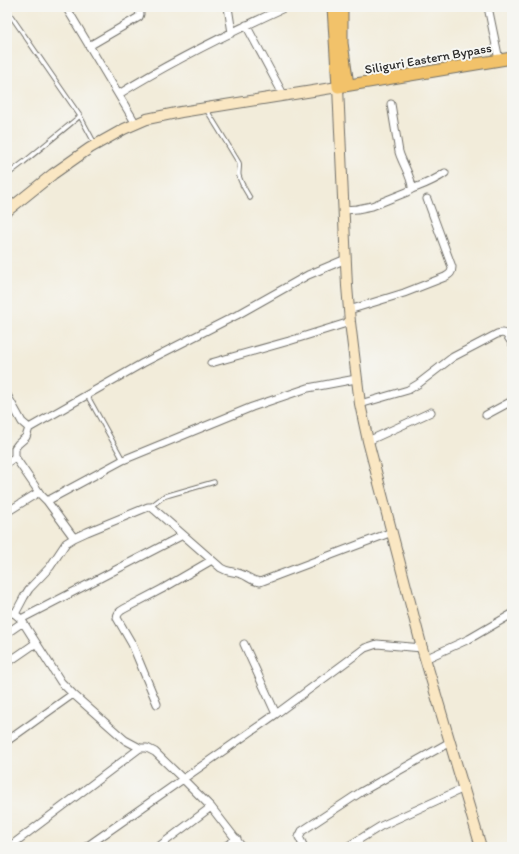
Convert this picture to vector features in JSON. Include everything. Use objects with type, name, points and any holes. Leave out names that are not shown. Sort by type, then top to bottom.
[{"type":"main road","points":[[333,7],[343,86]]},
{"type":"main road","name":"Siliguri Eastern Bypass","points":[[342,7],[343,86],[512,58]]},
{"type":"street","points":[[66,7],[136,124]]},
{"type":"street","points":[[89,46],[139,17],[140,14],[138,7]]},
{"type":"street","points":[[228,7],[232,33]]},
{"type":"street","points":[[119,94],[149,76],[246,25],[286,7]]},
{"type":"street","points":[[488,7],[499,60]]},
{"type":"street","points":[[246,25],[284,96]]},
{"type":"street","points":[[7,211],[53,174],[96,144],[124,129],[148,119],[181,112],[343,86],[346,259],[350,322],[360,404],[368,441],[425,659],[481,847]]},
{"type":"street","points":[[391,104],[400,158],[412,182],[412,189]]},
{"type":"street","points":[[344,210],[372,206],[428,184],[445,173]]},
{"type":"street","points":[[349,310],[404,294],[451,274],[452,267],[427,199]]},
{"type":"street","points":[[74,538],[39,492],[15,457],[16,448],[18,444],[26,437],[28,428],[143,363],[237,315],[308,275],[346,259]]},
{"type":"street","points":[[211,362],[289,341],[350,322]]},
{"type":"street","points":[[360,404],[408,390],[453,357],[496,334],[506,334],[512,343]]},
{"type":"street","points":[[47,501],[123,460],[252,407],[308,388],[356,379]]},
{"type":"street","points":[[7,395],[22,422],[28,428]]},
{"type":"street","points":[[486,415],[512,401]]},
{"type":"street","points":[[368,441],[431,412]]},
{"type":"street","points":[[7,463],[15,457]]},
{"type":"street","points":[[7,512],[39,492]]},
{"type":"street","points":[[19,618],[24,597],[29,588],[50,567],[66,543],[74,538],[149,507],[153,508],[225,571],[240,573],[254,581],[260,582],[392,532]]},
{"type":"street","points":[[7,633],[19,618],[183,535]]},
{"type":"street","points":[[157,704],[132,644],[117,618],[117,615],[124,609],[212,560]]},
{"type":"street","points":[[7,611],[19,618],[61,682],[125,740],[140,748],[147,748],[155,752],[211,807],[242,847]]},
{"type":"street","points":[[425,659],[469,639],[512,614]]},
{"type":"street","points":[[7,663],[36,643]]},
{"type":"street","points":[[244,644],[276,714]]},
{"type":"street","points":[[86,847],[276,714],[365,648],[377,644],[422,648]]},
{"type":"street","points":[[7,741],[73,694]]},
{"type":"street","points":[[304,847],[299,837],[302,831],[361,792],[450,742]]},
{"type":"street","points":[[9,847],[140,748]]},
{"type":"street","points":[[347,847],[381,826],[464,788]]},
{"type":"street","points":[[158,847],[211,807]]},
{"type":"street","points":[[224,847],[237,839]]},
{"type":"lane","points":[[7,10],[80,116],[96,144]]},
{"type":"lane","points":[[205,108],[220,130],[240,166],[240,181],[250,198]]},
{"type":"lane","points":[[7,175],[80,116]]},
{"type":"lane","points":[[7,167],[11,172]]},
{"type":"lane","points":[[87,395],[123,460]]},
{"type":"lane","points":[[149,507],[169,495],[214,482]]}]
